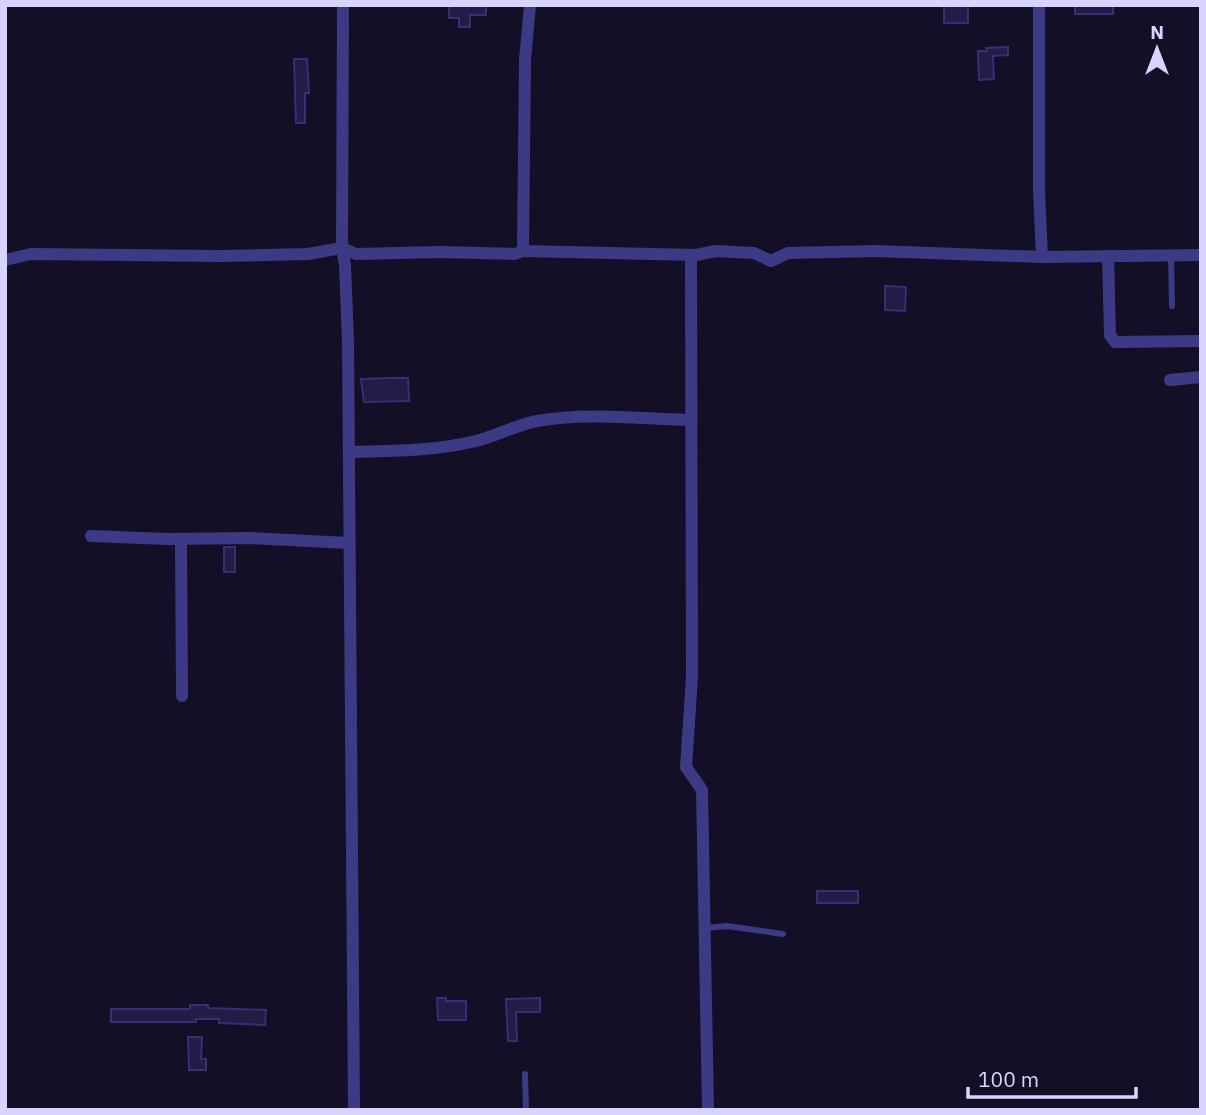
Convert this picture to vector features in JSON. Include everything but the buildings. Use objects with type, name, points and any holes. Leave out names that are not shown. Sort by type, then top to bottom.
[{"type":"street","points":[[343,5],[342,248],[346,278],[349,452],[354,1110]]},
{"type":"street","points":[[523,251],[524,84],[530,5]]},
{"type":"street","points":[[1039,5],[1042,257]]},
{"type":"street","points":[[5,260],[31,254],[220,257],[308,254],[342,248],[356,254],[515,254],[523,251],[691,255],[716,251],[754,253],[771,261],[788,253],[876,251],[1042,257],[1201,255]]},
{"type":"street","points":[[691,255],[692,677],[686,767],[702,790],[708,1110]]},
{"type":"street","points":[[1108,256],[1110,335],[1115,342],[1201,341]]},
{"type":"street","points":[[1170,380],[1201,377]]},
{"type":"street","points":[[349,452],[441,448],[479,440],[536,421],[573,416],[691,421]]},
{"type":"street","points":[[91,536],[181,539],[248,537],[349,543]]},
{"type":"street","points":[[181,539],[183,696]]},
{"type":"lane","points":[[1171,255],[1172,306]]},
{"type":"lane","points":[[705,928],[727,926],[783,934]]},
{"type":"lane","points":[[525,1074],[526,1110]]}]
